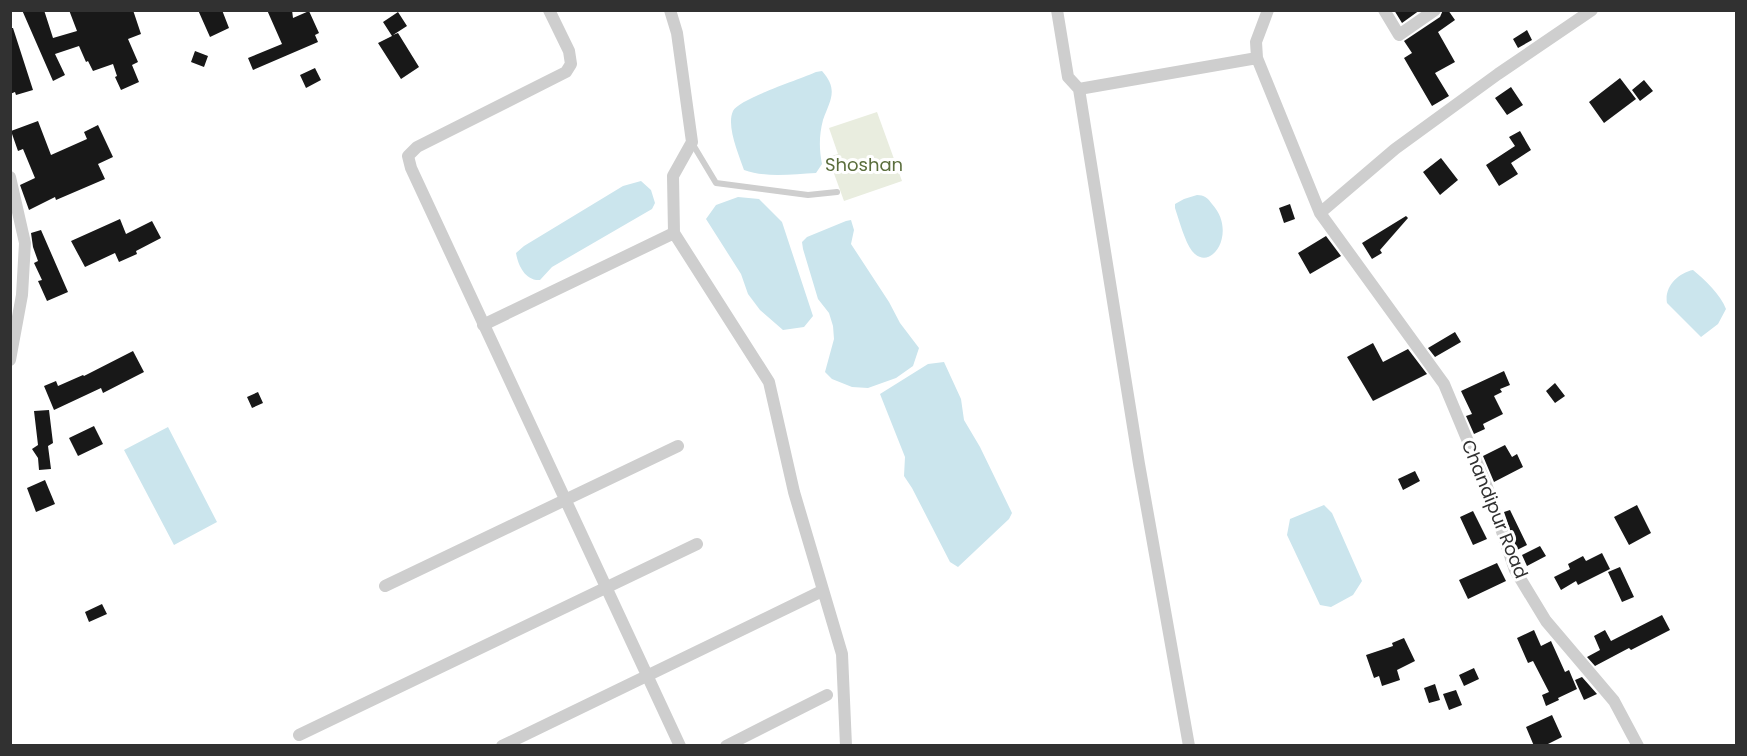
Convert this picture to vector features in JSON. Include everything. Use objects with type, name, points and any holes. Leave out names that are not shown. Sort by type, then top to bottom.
[{"type":"street","points":[[549,10],[569,51],[571,64],[566,72],[417,147],[408,156],[411,168],[483,325],[680,746]]},
{"type":"street","points":[[670,10],[677,33],[692,142],[673,176],[674,233],[769,382],[794,492],[842,654],[846,746]]},
{"type":"street","points":[[1057,10],[1068,78],[1079,89],[1139,464],[1189,746]]},
{"type":"street","points":[[1384,10],[1399,35],[1435,10]]},
{"type":"street","points":[[1320,213],[1395,149],[1498,74],[1592,10]]},
{"type":"street","points":[[1079,89],[1257,58],[1256,42],[1272,11]]},
{"type":"street","name":"Chandipur Road","points":[[1257,58],[1320,213],[1444,384],[1488,487],[1515,570],[1546,621],[1614,701],[1638,746]]},
{"type":"street","points":[[10,177],[25,243],[16,296],[10,360]]},
{"type":"street","points":[[483,325],[674,233]]},
{"type":"street","points":[[385,586],[678,446]]},
{"type":"street","points":[[299,735],[697,544]]},
{"type":"street","points":[[502,746],[822,591]]},
{"type":"street","points":[[726,746],[827,695]]},
{"type":"lane","points":[[692,142],[716,183],[808,195],[837,192]]},
{"type":"green space","name":"Shoshan","points":[[877,112],[902,181],[844,201],[828,157],[838,154],[829,128]]},
{"type":"water","points":[[822,71],[830,84],[832,95],[821,131],[822,164],[816,173],[770,175],[744,170],[732,132],[733,111],[737,106],[758,95]]},
{"type":"water","points":[[641,181],[651,190],[655,203],[652,209],[552,267],[540,280],[526,275],[518,262],[516,253],[524,246],[623,186]]},
{"type":"water","points":[[1197,195],[1204,196],[1210,202],[1223,226],[1219,247],[1214,254],[1207,257],[1199,257],[1189,247],[1175,208],[1175,204]]},
{"type":"water","points":[[738,197],[759,199],[782,222],[813,316],[804,327],[783,330],[760,310],[748,294],[741,274],[706,219],[716,205]]},
{"type":"water","points":[[851,220],[854,230],[851,244],[900,323],[919,348],[913,366],[896,378],[868,388],[852,387],[832,379],[825,372],[834,339],[833,326],[829,313],[818,299],[802,242],[807,237]]},
{"type":"water","points":[[1693,270],[1717,293],[1726,309],[1718,324],[1701,337],[1667,303],[1668,292],[1673,282],[1682,274]]},
{"type":"water","points":[[944,362],[961,399],[964,420],[980,447],[1012,513],[1009,519],[958,567],[950,562],[904,476],[905,457],[880,394],[928,364]]},
{"type":"water","points":[[168,427],[217,522],[174,545],[124,450]]},
{"type":"water","points":[[1324,505],[1332,513],[1362,581],[1353,595],[1331,607],[1320,605],[1287,535],[1290,519]]},
{"type":"building","points":[[22,10],[44,10],[53,38],[77,31],[69,10],[133,10],[141,34],[128,39],[138,62],[132,65],[139,82],[121,90],[115,77],[117,76],[113,64],[93,71],[79,46],[55,54],[65,75],[53,81]]},
{"type":"building","points":[[198,10],[222,10],[229,28],[210,37]]},
{"type":"building","points":[[267,10],[292,10],[293,18],[309,11],[319,33],[315,35],[318,42],[253,70],[248,58],[282,44]]},
{"type":"building","points":[[1394,10],[1420,10],[1402,23]]},
{"type":"building","points":[[1443,10],[1448,10],[1455,20],[1438,32],[1455,62],[1435,73],[1449,96],[1432,106],[1404,58],[1412,53],[1404,41],[1440,17]]},
{"type":"building","points":[[398,12],[407,26],[393,35],[398,33],[419,67],[401,79],[378,43],[392,36],[383,22]]},
{"type":"building","points":[[10,28],[13,28],[33,90],[16,95],[15,92],[10,94]]},
{"type":"building","points":[[1527,30],[1532,40],[1518,48],[1513,39]]},
{"type":"building","points":[[195,51],[208,56],[204,67],[191,62]]},
{"type":"building","points":[[315,68],[321,80],[306,88],[300,75]]},
{"type":"building","points":[[1620,78],[1636,99],[1604,123],[1589,102]]},
{"type":"building","points":[[1644,80],[1653,91],[1640,101],[1632,90]]},
{"type":"building","points":[[1511,87],[1523,105],[1507,115],[1495,98]]},
{"type":"building","points":[[38,121],[51,155],[87,139],[84,132],[98,125],[113,157],[98,164],[105,179],[56,200],[55,197],[29,210],[20,185],[35,178],[23,149],[18,151],[11,131]]},
{"type":"building","points":[[1520,131],[1531,150],[1511,163],[1518,174],[1499,186],[1486,165],[1515,146],[1509,137]]},
{"type":"building","points":[[1441,158],[1458,180],[1440,195],[1423,172]]},
{"type":"building","points":[[1290,204],[1295,219],[1284,223],[1279,208]]},
{"type":"building","points":[[1406,216],[1408,218],[1380,250],[1382,253],[1372,259],[1362,243]]},
{"type":"building","points":[[120,219],[126,234],[152,221],[161,238],[136,251],[137,254],[119,262],[115,253],[85,267],[71,241]]},
{"type":"building","points":[[41,230],[68,292],[47,301],[38,281],[42,280],[34,263],[38,261],[31,233]]},
{"type":"building","points":[[1326,236],[1341,256],[1310,274],[1298,253]]},
{"type":"building","points":[[1455,332],[1461,342],[1435,357],[1428,348]]},
{"type":"building","points":[[1373,343],[1383,362],[1408,349],[1427,374],[1373,401],[1347,357]]},
{"type":"building","points":[[133,351],[144,372],[103,393],[101,388],[54,410],[44,386],[56,381],[58,386],[84,376]]},
{"type":"building","points":[[1504,371],[1510,385],[1500,389],[1502,392],[1494,396],[1503,414],[1483,424],[1485,429],[1474,434],[1466,416],[1472,414],[1461,391]]},
{"type":"building","points":[[1555,383],[1565,396],[1555,403],[1546,391]]},
{"type":"building","points":[[258,392],[263,403],[252,408],[247,397]]},
{"type":"building","points":[[49,410],[53,443],[48,446],[51,469],[39,470],[38,458],[32,449],[38,445],[34,411]]},
{"type":"building","points":[[94,426],[103,444],[78,456],[69,438]]},
{"type":"building","points":[[1505,445],[1512,457],[1517,454],[1523,467],[1494,482],[1483,456]]},
{"type":"building","points":[[1415,471],[1420,481],[1403,490],[1398,479]]},
{"type":"building","points":[[45,480],[55,504],[36,512],[27,488]]},
{"type":"building","points":[[1637,505],[1651,533],[1629,545],[1614,517]]},
{"type":"building","points":[[1510,510],[1527,545],[1517,550],[1504,512]]},
{"type":"building","points":[[1473,511],[1487,539],[1473,545],[1460,517]]},
{"type":"building","points":[[1540,546],[1546,556],[1527,566],[1522,555]]},
{"type":"building","points":[[1602,553],[1610,569],[1578,585],[1576,581],[1561,590],[1554,577],[1570,569],[1568,564],[1583,556],[1586,561]]},
{"type":"building","points":[[1497,563],[1506,581],[1468,599],[1459,580]]},
{"type":"building","points":[[1620,567],[1634,597],[1622,602],[1608,572]]},
{"type":"building","points":[[102,604],[107,614],[89,622],[85,612]]},
{"type":"building","points":[[1662,615],[1670,630],[1595,666],[1587,657],[1600,650],[1594,636],[1605,630],[1611,641]]},
{"type":"building","points":[[1534,630],[1541,646],[1551,641],[1565,672],[1569,670],[1577,689],[1546,706],[1542,695],[1549,692],[1533,661],[1528,663],[1517,638]]},
{"type":"building","points":[[1404,638],[1415,661],[1397,670],[1400,680],[1382,686],[1379,676],[1374,678],[1366,655],[1393,646],[1392,643]]},
{"type":"building","points":[[1474,668],[1479,679],[1464,686],[1459,675]]},
{"type":"building","points":[[1582,677],[1597,694],[1584,700],[1575,680]]},
{"type":"building","points":[[1435,684],[1440,700],[1429,703],[1424,688]]},
{"type":"building","points":[[1456,690],[1462,705],[1449,710],[1443,694]]},
{"type":"building","points":[[1552,715],[1562,737],[1544,746],[1534,746],[1526,727]]}]
